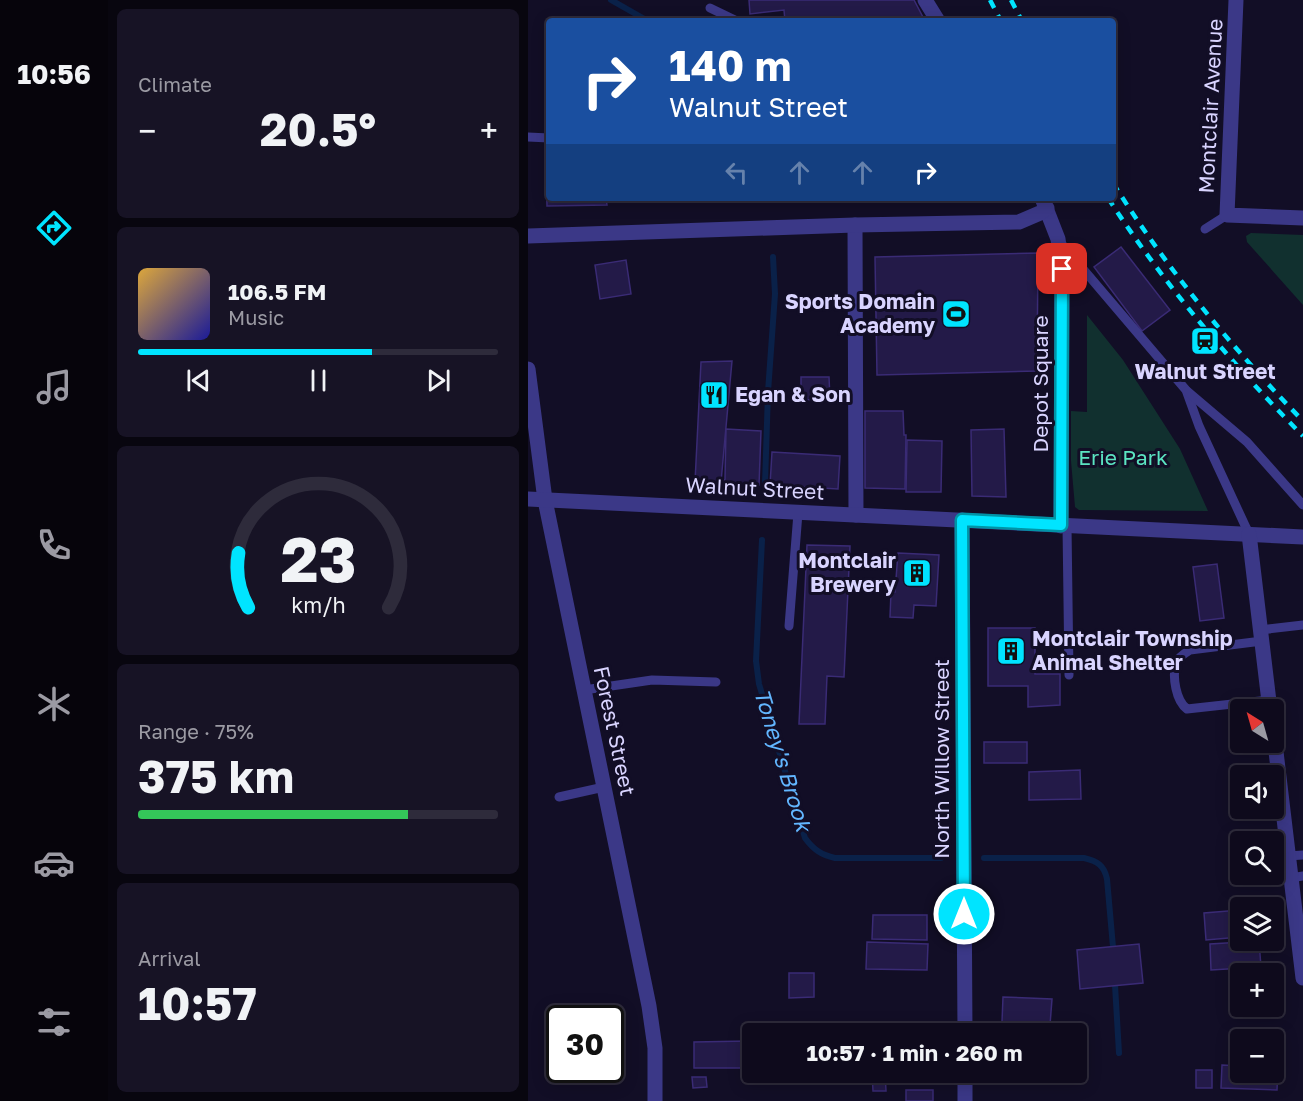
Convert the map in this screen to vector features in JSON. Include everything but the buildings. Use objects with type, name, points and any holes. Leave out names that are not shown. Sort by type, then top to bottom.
[{"type":"street","points":[[925,0],[936,18]]},
{"type":"street","name":"Montclair Avenue","points":[[1227,215],[1236,0]]},
{"type":"street","points":[[528,236],[1019,222],[1034,216],[1044,203]]},
{"type":"street","name":"Depot Square","points":[[1044,203],[1058,239],[1062,269],[1064,526]]},
{"type":"street","points":[[1227,215],[1303,218]]},
{"type":"street","points":[[855,225],[856,515]]},
{"type":"street","name":"Forest Street","points":[[528,369],[545,500],[649,1006],[655,1048],[655,1101]]},
{"type":"street","name":"Walnut Street","points":[[528,499],[1303,537]]},
{"type":"street","name":"North Willow Street","points":[[962,520],[965,1023]]},
{"type":"street","points":[[1249,534],[1269,699]]},
{"type":"street","points":[[1277,753],[1296,855],[1303,978]]},
{"type":"street","points":[[965,1083],[965,1101]]},
{"type":"lane","points":[[710,8],[731,18]]},
{"type":"lane","points":[[528,137],[546,138]]},
{"type":"lane","points":[[1205,229],[1227,215]]},
{"type":"lane","points":[[1058,239],[1186,390],[1247,442],[1303,505]]},
{"type":"lane","points":[[1186,390],[1199,426],[1249,534]]},
{"type":"lane","points":[[789,626],[798,513]]},
{"type":"lane","points":[[1064,526],[1069,675]]},
{"type":"lane","points":[[1230,707],[1187,709],[1180,704],[1176,694],[1176,663],[1180,656],[1190,650],[1303,625]]},
{"type":"lane","points":[[584,690],[652,680],[716,682]]},
{"type":"lane","points":[[559,796],[604,787]]},
{"type":"green space","points":[[1251,233],[1303,235],[1303,305],[1247,242],[1246,236]]},
{"type":"green space","name":"Erie Park","points":[[1087,315],[1123,360],[1180,449],[1208,511],[1079,510],[1075,507],[1071,461],[1071,411],[1087,412]]},
{"type":"waterway","name":"Toney's Brook","points":[[611,0],[643,18]]},
{"type":"waterway","name":"Toney's Brook","points":[[765,484],[768,392],[775,294],[773,257]]},
{"type":"waterway","name":"Toney's Brook","points":[[762,540],[756,661],[759,684],[805,838],[818,851],[835,858],[941,858]]},
{"type":"waterway","name":"Toney's Brook","points":[[984,858],[1084,858],[1099,864],[1107,879],[1113,947]]},
{"type":"waterway","name":"Toney's Brook","points":[[1115,985],[1119,1053]]},
{"type":"railway","points":[[990,0],[999,18]]},
{"type":"railway","points":[[1011,0],[1020,18]]},
{"type":"railway","points":[[1116,188],[1155,246],[1202,307],[1303,421]]},
{"type":"railway","points":[[1110,201],[1175,292],[1224,351],[1303,436]]},
{"type":"place","name":"Sports Domain Academy","points":[[956,314]]},
{"type":"place","name":"Walnut Street","points":[[1205,341]]},
{"type":"place","name":"Egan & Son","points":[[714,395]]},
{"type":"place","name":"Montclair Brewery","points":[[917,573]]},
{"type":"place","name":"Montclair Township Animal Shelter","points":[[1011,651]]},
{"type":"route","points":[[964,914],[962,520],[1061,525],[1062,269]]}]
